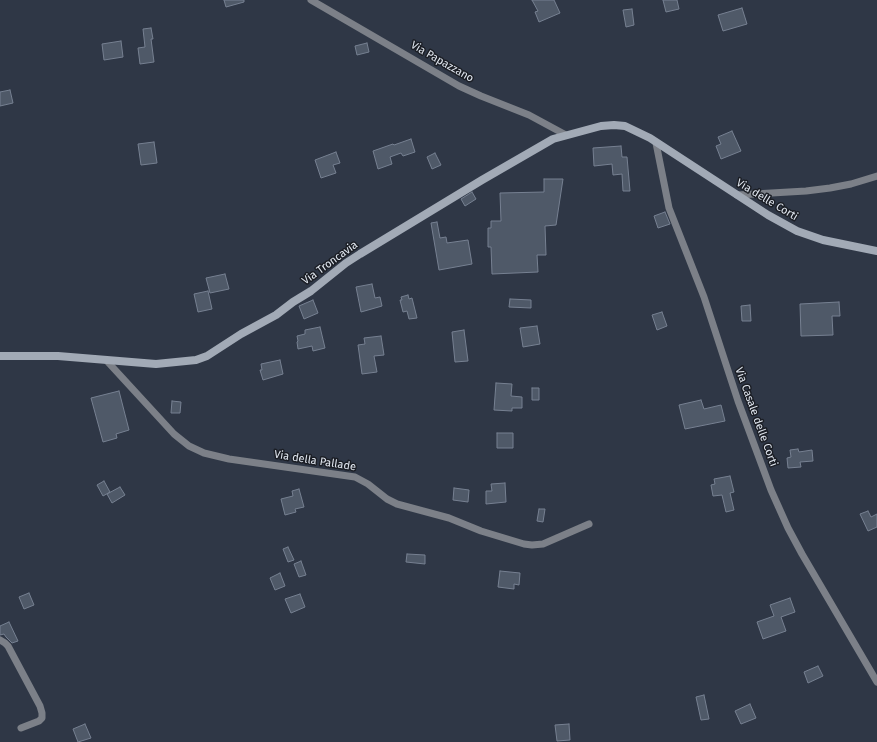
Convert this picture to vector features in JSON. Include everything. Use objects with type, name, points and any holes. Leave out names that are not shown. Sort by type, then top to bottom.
[{"type":"street","name":"Via Papazzano","points":[[311,0],[459,86],[480,96],[529,115],[566,135]]},
{"type":"street","name":"Via Troncavia","points":[[0,356],[48,356],[156,364],[196,360],[207,356],[241,334],[276,315],[311,291],[346,263],[452,197],[553,139],[601,126],[614,125],[625,126],[650,138],[656,143]]},
{"type":"street","name":"Via delle Corti","points":[[656,143],[779,222],[805,234],[823,240],[877,251]]},
{"type":"street","name":"Via Casale delle Corti","points":[[656,143],[669,208],[704,297],[738,401],[771,490],[788,528],[802,554],[877,682]]},
{"type":"street","points":[[737,195],[823,189],[851,184],[877,176]]},
{"type":"street","name":"Via della Pallade","points":[[106,360],[174,434],[189,446],[204,453],[229,459],[358,478],[396,504],[449,518],[481,531],[524,544],[543,544],[589,524]]},
{"type":"street","points":[[0,640],[8,646],[42,713],[42,718],[39,721],[21,728]]},
{"type":"building","points":[[224,0],[244,0],[244,2],[226,7]]},
{"type":"building","points":[[532,0],[554,0],[560,13],[539,22],[535,12],[538,11]]},
{"type":"building","points":[[663,0],[677,0],[679,9],[666,12]]},
{"type":"building","points":[[742,8],[747,24],[723,31],[718,15]]},
{"type":"building","points":[[632,9],[634,25],[626,27],[623,10]]},
{"type":"building","points":[[151,28],[154,62],[140,64],[138,48],[145,47],[143,29]]},
{"type":"building","points":[[121,41],[123,57],[104,60],[102,44]]},
{"type":"building","points":[[367,43],[369,52],[357,55],[355,46]]},
{"type":"building","points":[[10,90],[13,103],[0,106],[0,92]]},
{"type":"building","points":[[732,131],[741,151],[721,159],[716,146],[721,144],[718,137]]},
{"type":"building","points":[[411,139],[415,152],[403,156],[401,153],[390,157],[392,164],[378,169],[373,151]]},
{"type":"building","points":[[154,142],[157,163],[141,165],[138,144]]},
{"type":"building","points":[[621,146],[622,157],[627,157],[630,191],[623,191],[622,174],[613,175],[612,164],[594,166],[593,148]]},
{"type":"building","points":[[336,152],[340,163],[333,165],[336,173],[321,178],[315,160]]},
{"type":"building","points":[[435,153],[441,165],[432,169],[427,157]]},
{"type":"building","points":[[544,179],[563,179],[556,225],[545,226],[546,255],[537,255],[538,272],[492,274],[491,247],[488,247],[488,228],[491,228],[491,221],[501,221],[500,193],[544,192]]},
{"type":"building","points":[[472,192],[476,199],[465,206],[461,199]]},
{"type":"building","points":[[665,212],[670,224],[658,228],[654,216]]},
{"type":"building","points":[[437,222],[440,238],[446,237],[447,243],[468,240],[472,264],[439,270],[431,223]]},
{"type":"building","points":[[225,274],[229,289],[210,293],[206,278]]},
{"type":"building","points":[[372,284],[375,298],[380,297],[382,306],[361,312],[356,287]]},
{"type":"building","points":[[208,291],[212,309],[198,312],[194,294]]},
{"type":"building","points":[[408,295],[409,299],[412,298],[417,318],[409,319],[407,311],[403,312],[400,300],[402,300],[401,297]]},
{"type":"building","points":[[510,299],[531,300],[531,308],[509,307]]},
{"type":"building","points":[[313,300],[318,313],[304,319],[299,306]]},
{"type":"building","points":[[839,302],[840,316],[832,316],[833,335],[801,336],[800,304]]},
{"type":"building","points":[[750,305],[751,321],[742,321],[741,306]]},
{"type":"building","points":[[662,312],[667,326],[657,330],[652,315]]},
{"type":"building","points":[[537,326],[540,344],[523,347],[520,328]]},
{"type":"building","points":[[320,327],[325,348],[313,351],[312,346],[298,349],[297,336],[305,334],[305,330]]},
{"type":"building","points":[[464,330],[468,361],[455,362],[452,332]]},
{"type":"building","points":[[381,336],[384,355],[374,356],[377,372],[362,374],[358,345],[365,344],[364,338]]},
{"type":"building","points":[[280,360],[283,374],[263,380],[260,370],[262,370],[261,364]]},
{"type":"building","points":[[496,383],[512,384],[511,396],[522,397],[522,408],[512,408],[512,411],[494,410]]},
{"type":"building","points":[[532,388],[539,388],[539,400],[532,400]]},
{"type":"building","points":[[119,391],[129,430],[116,434],[117,438],[103,442],[91,398]]},
{"type":"building","points":[[701,400],[704,409],[721,405],[725,421],[685,429],[679,405]]},
{"type":"building","points":[[172,401],[181,402],[180,413],[171,413]]},
{"type":"building","points":[[497,433],[513,433],[513,448],[497,448]]},
{"type":"building","points":[[798,449],[799,452],[812,450],[813,461],[800,462],[801,467],[788,468],[787,458],[791,457],[790,450]]},
{"type":"building","points":[[730,476],[734,492],[730,493],[734,510],[726,512],[722,495],[713,496],[711,485],[715,484],[714,479]]},
{"type":"building","points":[[104,481],[110,492],[103,496],[97,485]]},
{"type":"building","points":[[505,483],[506,502],[486,504],[486,491],[492,491],[491,484]]},
{"type":"building","points":[[120,487],[125,495],[112,503],[107,494]]},
{"type":"building","points":[[454,488],[469,490],[468,502],[453,500]]},
{"type":"building","points":[[299,489],[304,507],[295,509],[296,512],[285,515],[281,499],[293,496],[292,491]]},
{"type":"building","points":[[539,509],[545,509],[543,522],[537,521]]},
{"type":"building","points":[[868,511],[871,517],[877,514],[877,527],[868,531],[860,514]]},
{"type":"building","points":[[288,547],[294,560],[288,562],[283,549]]},
{"type":"building","points":[[407,554],[425,555],[425,564],[406,562]]},
{"type":"building","points":[[301,561],[306,575],[299,577],[294,564]]},
{"type":"building","points":[[500,571],[520,573],[519,585],[514,584],[514,589],[498,587]]},
{"type":"building","points":[[280,573],[285,586],[275,590],[270,578]]},
{"type":"building","points":[[29,593],[34,605],[24,609],[19,597]]},
{"type":"building","points":[[300,594],[305,607],[291,613],[285,599]]},
{"type":"building","points":[[790,598],[795,612],[781,617],[786,631],[763,639],[757,622],[774,616],[770,605]]},
{"type":"building","points":[[9,622],[18,641],[12,643],[4,634],[0,635],[0,626]]},
{"type":"building","points":[[818,666],[823,676],[808,683],[804,672]]},
{"type":"building","points":[[704,695],[709,719],[701,720],[696,697]]},
{"type":"building","points":[[750,704],[756,718],[741,724],[735,711]]},
{"type":"building","points":[[85,724],[91,738],[78,742],[73,729]]},
{"type":"building","points":[[569,724],[570,740],[557,741],[555,725]]}]
